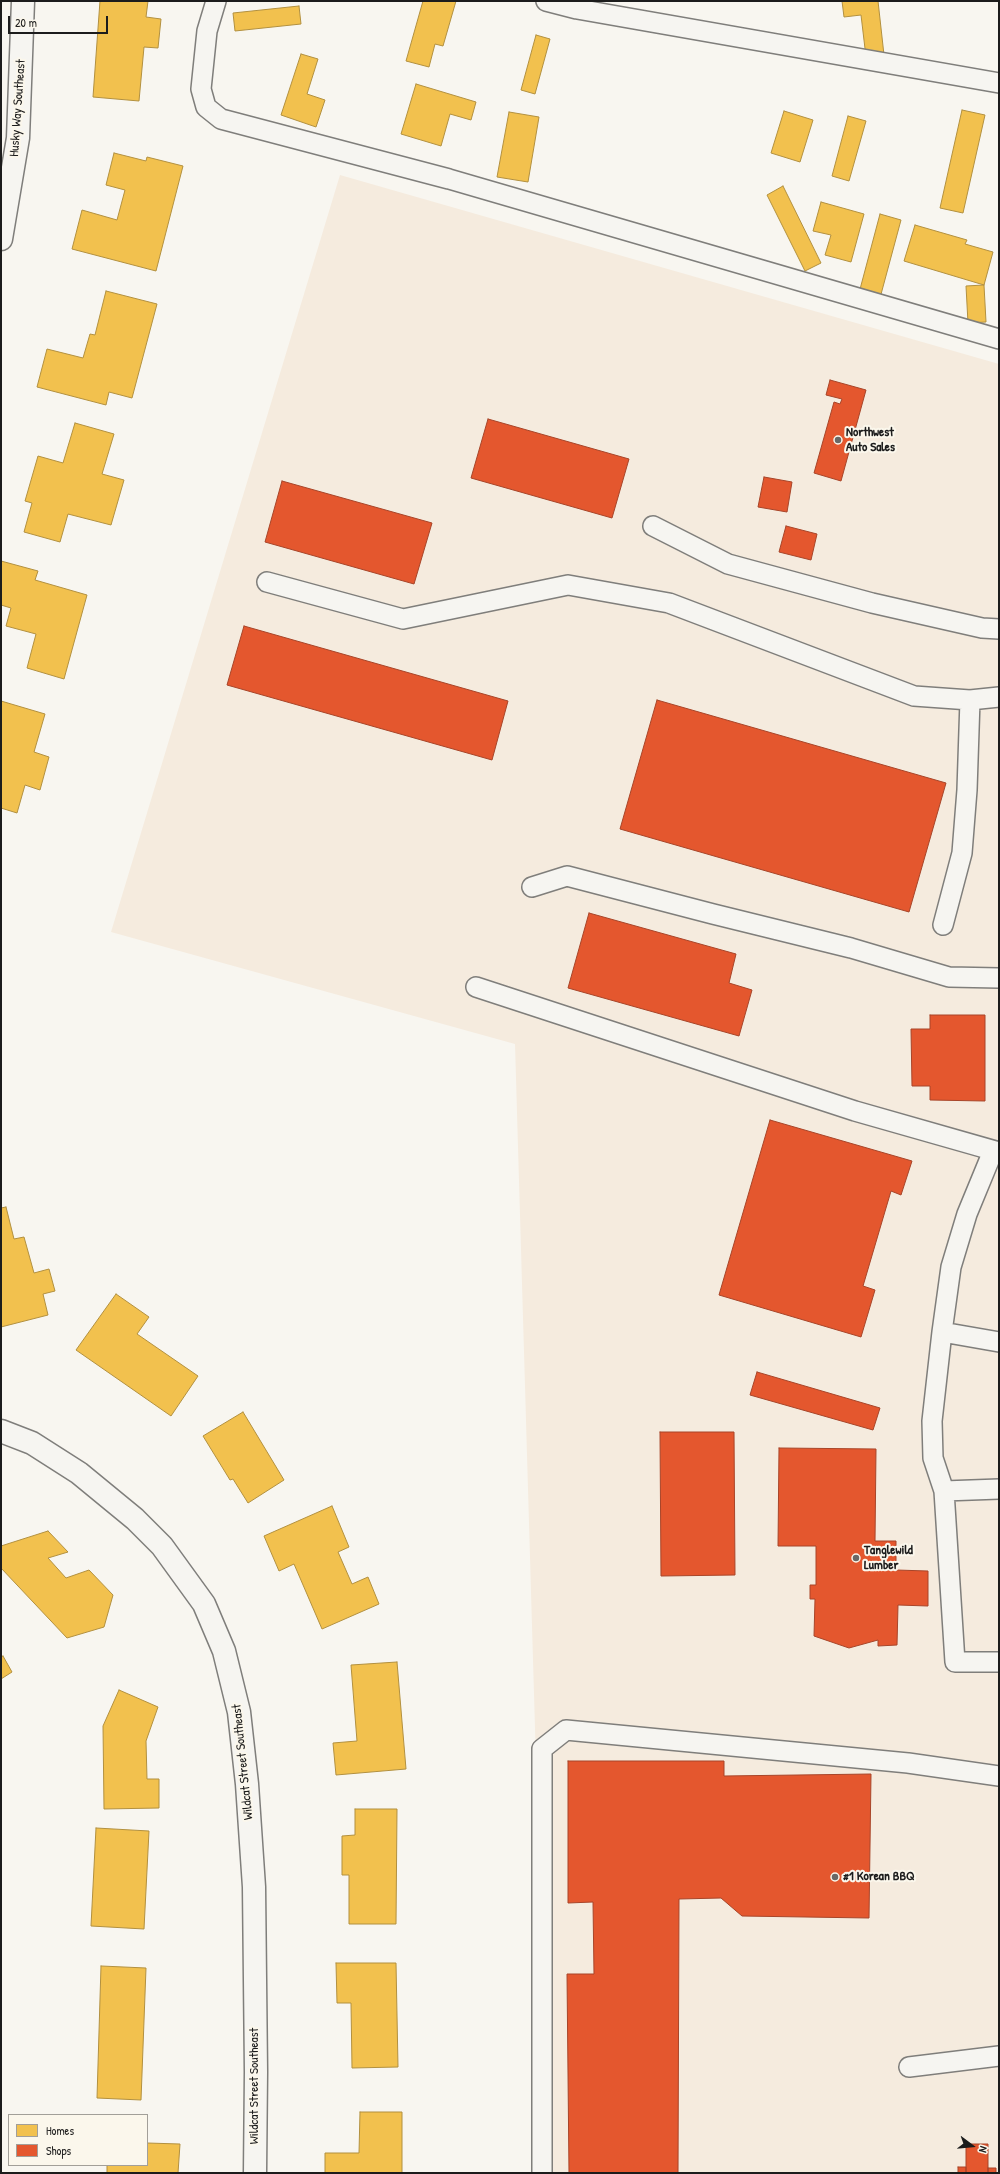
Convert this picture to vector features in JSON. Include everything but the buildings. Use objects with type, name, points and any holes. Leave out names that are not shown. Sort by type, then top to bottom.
[{"type":"street","name":"Husky Way Southeast","points":[[1,239],[18,138],[23,1]]},
{"type":"street","name":"Wildcat Street Southeast","points":[[1,1431],[32,1443],[79,1473],[135,1519],[162,1546],[204,1604],[224,1651],[239,1712],[247,1784],[254,1887],[256,2072],[255,2173]]},
{"type":"lane","points":[[216,1],[207,31],[201,89],[206,107],[221,119],[449,179],[764,272],[999,339]]},
{"type":"lane","points":[[546,1],[577,9],[999,83]]},
{"type":"lane","points":[[653,526],[728,564],[872,603],[982,628],[999,629]]},
{"type":"lane","points":[[267,582],[403,619],[568,585],[669,603],[914,696],[970,700],[999,697]]},
{"type":"lane","points":[[944,925],[962,853],[967,790],[970,700]]},
{"type":"lane","points":[[532,886],[567,876],[851,948],[949,977],[999,978]]},
{"type":"lane","points":[[476,987],[847,1109],[996,1152],[967,1214],[951,1267],[932,1421],[933,1458],[944,1491],[955,1662],[999,1662]]},
{"type":"lane","points":[[942,1332],[999,1342]]},
{"type":"lane","points":[[944,1491],[999,1489]]},
{"type":"lane","points":[[542,2173],[542,1749],[566,1730],[908,1763],[999,1776]]},
{"type":"lane","points":[[909,2067],[999,2056]]},
{"type":"shaded area","points":[[340,175],[999,364],[999,2173],[548,2173],[515,1044],[111,932]]},
{"type":"place","name":"Northwest Auto Sales","points":[[838,440]]},
{"type":"place","name":"Tanglewild Lumber","points":[[856,1558]]},
{"type":"place","name":"#1 Korean BBQ","points":[[835,1877]]}]
